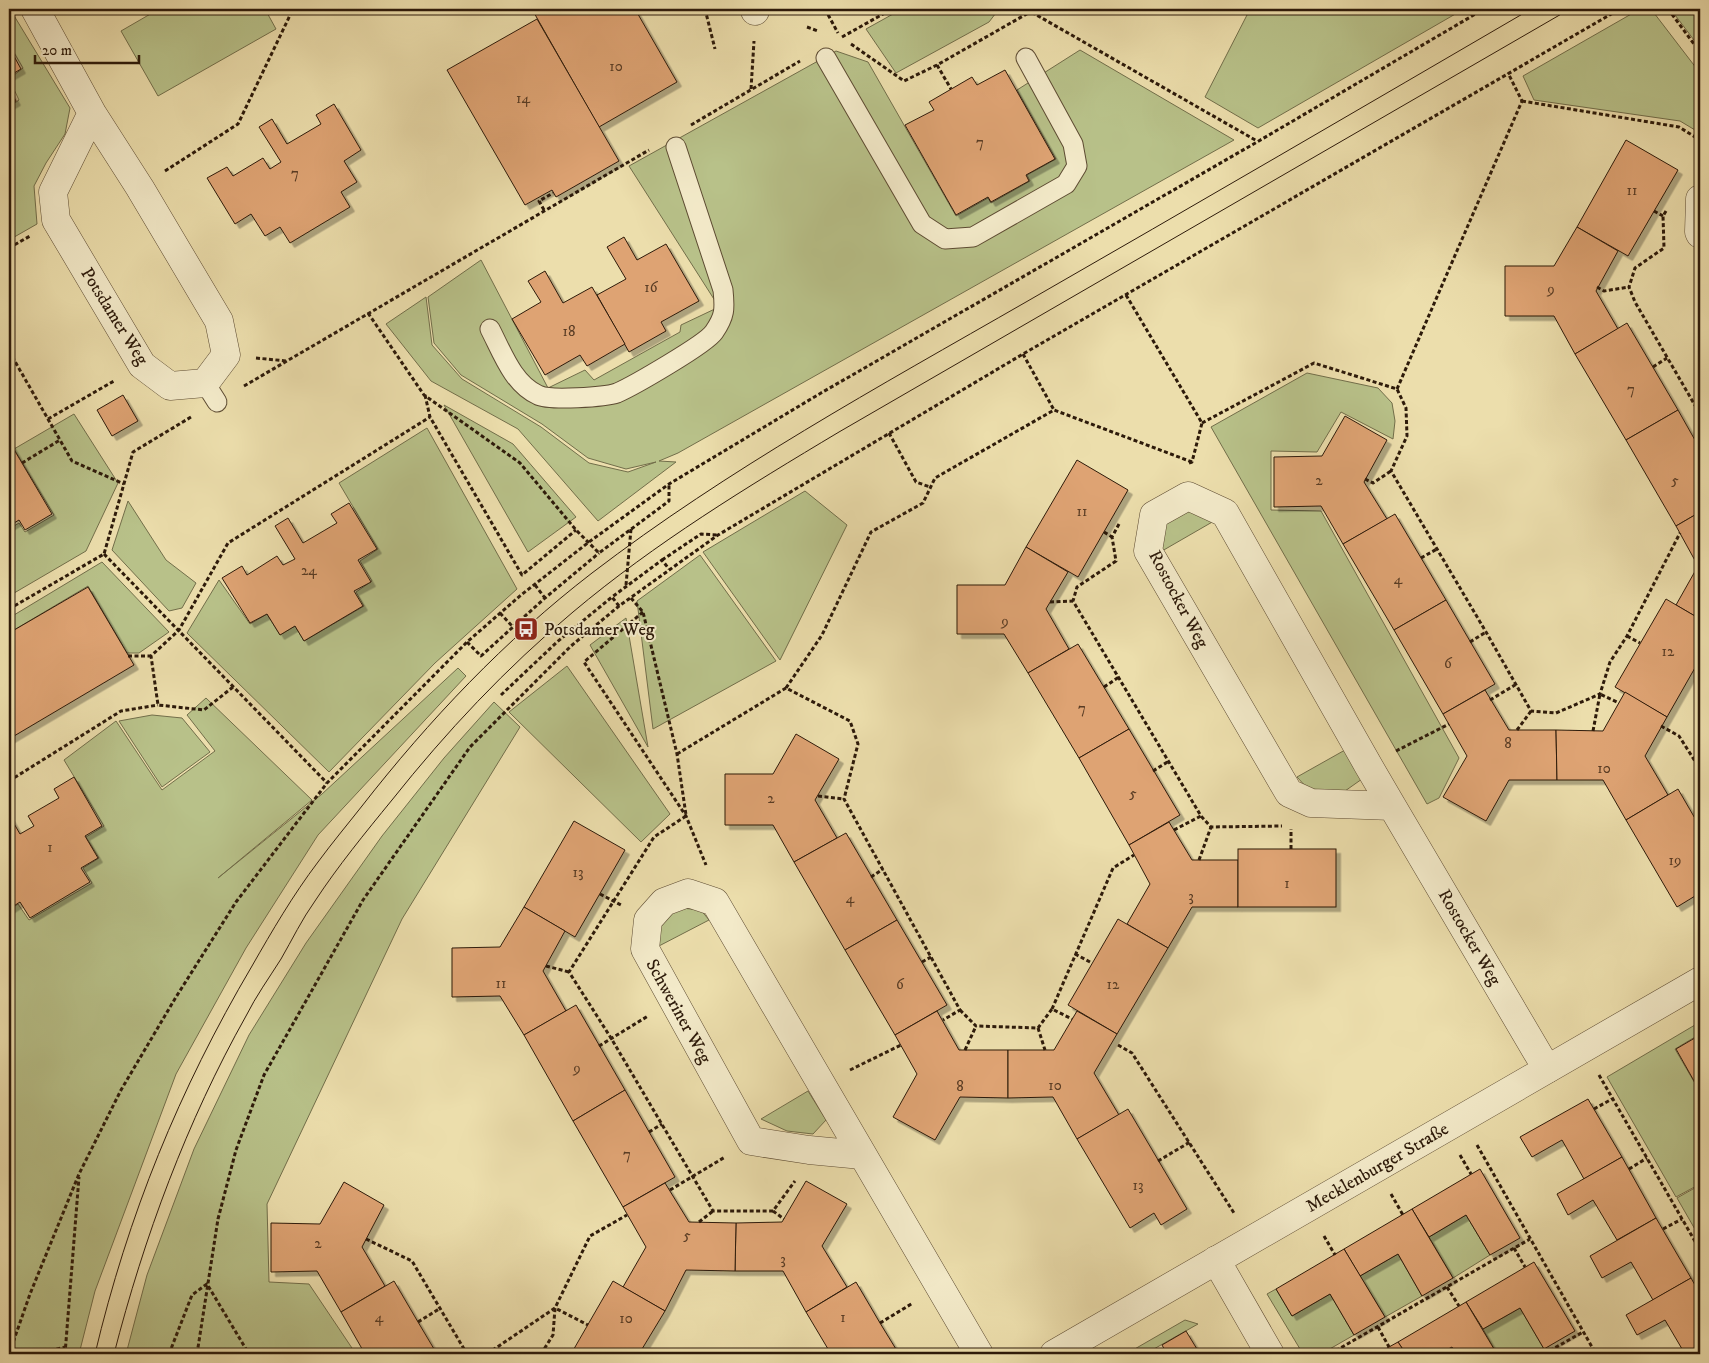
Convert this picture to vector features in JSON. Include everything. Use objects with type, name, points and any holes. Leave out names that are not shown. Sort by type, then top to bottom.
[{"type":"street","points":[[34,9],[92,113],[140,188],[219,321],[226,355],[211,392]]},
{"type":"street","name":"Potsdamer Weg","points":[[92,113],[53,192],[56,220],[142,365],[170,386],[211,392]]},
{"type":"street","points":[[1700,199],[1700,234]]},
{"type":"street","name":"Rostocker Weg","points":[[1392,806],[1311,803],[1289,793],[1148,550],[1154,515],[1188,496],[1224,513],[1368,765],[1547,1069]]},
{"type":"street","name":"Schweriner Weg","points":[[715,902],[688,894],[664,902],[648,920],[645,949],[751,1141]]},
{"type":"street","points":[[715,902],[979,1354]]},
{"type":"street","name":"Mecklenburger Straße","points":[[1054,1354],[1700,981]]},
{"type":"street","points":[[751,1141],[809,1150],[862,1155]]},
{"type":"street","points":[[1216,1260],[1270,1354]]},
{"type":"lane","points":[[826,58],[922,224],[946,239],[973,237],[1066,184],[1077,166],[1073,144],[1026,58]]},
{"type":"lane","points":[[490,329],[521,384],[540,396],[571,398],[616,393],[678,359],[713,334],[726,310],[723,290],[676,147]]},
{"type":"path","points":[[140,188],[238,124],[293,9]]},
{"type":"path","points":[[705,9],[715,49]]},
{"type":"path","points":[[825,9],[841,38],[904,81],[937,65],[1031,12]]},
{"type":"path","points":[[1026,9],[1258,142]]},
{"type":"path","points":[[9,1354],[30,1294],[79,1174],[121,1090],[176,997],[236,902],[327,783],[468,642],[534,585],[669,484],[821,393],[1258,142],[1484,9]]},
{"type":"path","points":[[197,1354],[218,1219],[236,1150],[264,1075],[363,900],[470,747],[571,646],[619,606],[718,535],[1023,354],[1620,9]]},
{"type":"path","points":[[1668,9],[1700,52]]},
{"type":"path","points":[[689,126],[751,90],[755,10]]},
{"type":"path","points":[[937,65],[952,89]]},
{"type":"path","points":[[1508,73],[1522,101]]},
{"type":"path","points":[[1522,101],[1679,127],[1700,140]]},
{"type":"path","points":[[1365,479],[1373,483],[1391,471],[1407,436],[1406,408],[1397,388],[1522,101]]},
{"type":"path","points":[[9,609],[104,554],[133,452],[211,392],[368,313],[652,148]]},
{"type":"path","points":[[544,210],[538,201],[554,193]]},
{"type":"path","points":[[1668,208],[1663,216],[1664,248],[1635,268],[1628,287],[1700,414]]},
{"type":"path","points":[[1654,211],[1663,216]]},
{"type":"path","points":[[1598,288],[1604,291],[1628,287]]},
{"type":"path","points":[[1126,296],[1202,423],[1192,462]]},
{"type":"path","points":[[368,313],[424,395],[430,417],[522,575],[576,530]]},
{"type":"path","points":[[9,351],[72,461],[124,484]]},
{"type":"path","points":[[1023,354],[1054,410],[1192,462],[1197,469]]},
{"type":"path","points":[[1653,367],[1667,358]]},
{"type":"path","points":[[1202,423],[1314,363],[1397,388]]},
{"type":"path","points":[[48,419],[142,365]]},
{"type":"path","points":[[424,395],[520,463],[576,530],[599,553]]},
{"type":"path","points":[[677,754],[786,688],[822,635],[871,532],[923,503],[935,478],[1054,410]]},
{"type":"path","points":[[128,656],[151,656],[179,630],[228,543],[430,417]]},
{"type":"path","points":[[889,433],[916,482],[930,487]]},
{"type":"path","points":[[22,463],[60,440]]},
{"type":"path","points":[[1183,465],[1192,462]]},
{"type":"path","points":[[1391,471],[1486,632],[1530,711]]},
{"type":"path","points":[[468,642],[481,656],[545,598],[599,553],[670,501],[669,484]]},
{"type":"path","points":[[1120,522],[1112,537],[1116,562],[1077,587],[1073,600],[1201,816],[1211,827],[1291,826],[1291,849]]},
{"type":"path","points":[[626,586],[631,529]]},
{"type":"path","points":[[1104,532],[1112,537]]},
{"type":"path","points":[[1593,731],[1600,694],[1610,662],[1627,636],[1680,533]]},
{"type":"path","points":[[502,695],[557,642],[626,586],[701,534],[718,535]]},
{"type":"path","points":[[1421,558],[1437,549]]},
{"type":"path","points":[[104,554],[327,783]]},
{"type":"path","points":[[662,560],[669,570]]},
{"type":"path","points":[[534,585],[545,598]]},
{"type":"path","points":[[612,597],[619,606]]},
{"type":"path","points":[[631,598],[643,612],[677,754],[686,816]]},
{"type":"path","points":[[1050,602],[1073,600]]},
{"type":"path","points":[[643,612],[584,662],[686,816],[708,871],[715,902]]},
{"type":"path","points":[[500,613],[513,627]]},
{"type":"path","points":[[1470,642],[1486,632]]},
{"type":"path","points":[[1627,636],[1640,643]]},
{"type":"path","points":[[151,656],[158,705]]},
{"type":"path","points":[[1104,687],[1119,677]]},
{"type":"path","points":[[1490,700],[1515,685]]},
{"type":"path","points":[[9,780],[122,711],[158,705],[204,710],[233,687]]},
{"type":"path","points":[[786,688],[850,721],[858,744],[844,799],[960,1010],[976,1026],[1038,1028]]},
{"type":"path","points":[[1530,711],[1556,713],[1600,694],[1619,703]]},
{"type":"path","points":[[1517,730],[1530,711]]},
{"type":"path","points":[[1368,765],[1449,724]]},
{"type":"path","points":[[1662,726],[1679,736],[1700,769]]},
{"type":"path","points":[[1154,771],[1169,761]]},
{"type":"path","points":[[818,796],[844,799]]},
{"type":"path","points":[[569,972],[654,837],[686,816]]},
{"type":"path","points":[[1174,830],[1201,816]]},
{"type":"path","points":[[1199,860],[1211,827]]},
{"type":"path","points":[[1038,1028],[1052,1009],[1113,868],[1134,855]]},
{"type":"path","points":[[871,877],[883,869]]},
{"type":"path","points":[[1075,954],[1092,963]]},
{"type":"path","points":[[922,962],[931,957]]},
{"type":"path","points":[[546,966],[569,972],[611,1038],[713,1211]]},
{"type":"path","points":[[599,1046],[674,1000]]},
{"type":"path","points":[[1052,1009],[1072,1019]]},
{"type":"path","points":[[943,1020],[960,1010]]},
{"type":"path","points":[[965,1050],[976,1026]]},
{"type":"path","points":[[1038,1028],[1045,1050]]},
{"type":"path","points":[[821,1085],[901,1044]]},
{"type":"path","points":[[1118,1044],[1132,1053],[1236,1216]]},
{"type":"path","points":[[1584,1049],[1700,1250]]},
{"type":"path","points":[[1594,1110],[1612,1098]]},
{"type":"path","points":[[1462,1118],[1596,1354]]},
{"type":"path","points":[[649,1132],[662,1124]]},
{"type":"path","points":[[670,1190],[751,1141]]},
{"type":"path","points":[[1158,1161],[1190,1142]]},
{"type":"path","points":[[773,1211],[793,1185],[809,1150]]},
{"type":"path","points":[[1628,1169],[1647,1158]]},
{"type":"path","points":[[64,1354],[79,1174]]},
{"type":"path","points":[[699,1222],[713,1211],[773,1211],[784,1219]]},
{"type":"path","points":[[541,1354],[553,1335],[555,1308],[590,1236],[627,1215]]},
{"type":"path","points":[[1663,1229],[1682,1219]]},
{"type":"path","points":[[366,1239],[412,1260],[467,1354]]},
{"type":"path","points":[[1330,1354],[1530,1239]]},
{"type":"path","points":[[1514,1248],[1525,1267]]},
{"type":"path","points":[[169,1354],[192,1295],[207,1284]]},
{"type":"path","points":[[207,1284],[249,1354]]},
{"type":"path","points":[[1447,1287],[1459,1306]]},
{"type":"path","points":[[880,1323],[940,1288]]},
{"type":"path","points":[[555,1308],[588,1325]]},
{"type":"path","points":[[487,1354],[555,1308]]},
{"type":"path","points":[[418,1322],[439,1309]]},
{"type":"path","points":[[1378,1327],[1390,1347]]},
{"type":"path","points":[[1544,1354],[1583,1332]]},
{"type":"path","points":[[45,1354],[46,1352],[65,1347]]},
{"type":"green space","points":[[9,9],[70,108],[65,134],[34,186],[37,224],[9,240],[9,127],[12,125],[9,120],[9,107],[19,100],[9,79],[23,68],[9,44]]},
{"type":"green space","points":[[159,9],[265,9],[276,29],[158,96],[121,31]]},
{"type":"green space","points":[[902,9],[999,9],[989,22],[896,73],[866,29]]},
{"type":"green space","points":[[1239,9],[1464,9],[1258,128],[1205,97],[1247,15]]},
{"type":"green space","points":[[1640,9],[1651,9],[1700,73],[1700,133],[1680,121],[1534,100],[1523,76]]},
{"type":"green space","points":[[1676,9],[1700,9],[1700,48],[1672,11]]},
{"type":"green space","points":[[1080,50],[1234,140],[678,453],[659,461],[676,462],[598,521],[518,429],[431,381],[386,324],[426,297],[432,345],[462,379],[541,427],[589,463],[628,472],[656,462],[626,469],[588,458],[542,424],[461,375],[434,343],[428,297],[481,260],[548,388],[585,370],[594,380],[680,332],[681,325],[719,307],[629,166],[836,51],[868,62],[956,216],[988,198],[991,203],[1030,181],[1027,175],[1056,159],[1017,90]]},
{"type":"green space","points":[[1307,373],[1378,388],[1392,403],[1395,421],[1393,439],[1341,412],[1317,452],[1271,451],[1271,510],[1321,511],[1459,758],[1439,798],[1427,804],[1211,427]]},
{"type":"green space","points":[[444,405],[513,444],[576,517],[528,552]]},
{"type":"green space","points":[[74,414],[118,483],[86,551],[9,596],[9,529],[19,523],[25,532],[54,515],[14,449]]},
{"type":"green space","points":[[427,428],[517,589],[435,663],[329,772],[187,633],[219,580],[250,624],[267,614],[280,635],[295,626],[304,641],[364,606],[356,592],[372,581],[360,561],[378,549],[339,483]]},
{"type":"green space","points":[[805,491],[847,525],[780,660],[703,552]]},
{"type":"green space","points":[[128,501],[166,560],[196,583],[182,608],[169,611],[112,550]]},
{"type":"green space","points":[[1195,509],[1214,521],[1162,551],[1159,531],[1174,514]]},
{"type":"green space","points":[[700,555],[776,661],[653,729],[637,601]]},
{"type":"green space","points":[[102,562],[169,632],[139,653],[127,653],[88,586],[9,633],[9,618]]},
{"type":"green space","points":[[626,618],[648,747],[590,645]]},
{"type":"green space","points":[[567,666],[670,814],[641,842],[509,712]]},
{"type":"green space","points":[[458,668],[466,676],[318,835],[246,948],[176,1074],[95,1291],[79,1354],[9,1354],[9,910],[18,904],[29,920],[92,883],[83,868],[99,858],[86,837],[104,826],[64,760],[116,721],[162,790],[215,751],[187,715],[206,698],[312,800],[218,878],[322,794]]},
{"type":"green space","points":[[494,702],[520,727],[402,919],[267,1204],[269,1282],[309,1284],[356,1354],[126,1354],[147,1275],[194,1149],[249,1035],[306,943],[382,836],[444,758]]},
{"type":"green space","points":[[152,715],[182,718],[210,752],[162,787],[119,721]]},
{"type":"green space","points":[[1345,750],[1362,779],[1345,791],[1308,789],[1297,777]]},
{"type":"green space","points":[[681,908],[701,910],[709,920],[657,947],[657,932],[661,923]]},
{"type":"green space","points":[[1700,1022],[1700,1034],[1675,1049],[1700,1092],[1700,1184],[1676,1197],[1607,1077]]},
{"type":"green space","points":[[808,1091],[826,1120],[813,1134],[787,1131],[761,1119]]},
{"type":"green space","points":[[1700,1185],[1700,1238],[1677,1198]]},
{"type":"green space","points":[[1466,1215],[1490,1255],[1453,1278],[1429,1237]]},
{"type":"green space","points":[[1398,1254],[1422,1296],[1385,1317],[1360,1276]]},
{"type":"green space","points":[[1276,1289],[1292,1316],[1330,1294],[1354,1335],[1321,1354],[1303,1354],[1267,1294]]},
{"type":"green space","points":[[1520,1308],[1544,1349],[1535,1354],[1497,1354],[1483,1329]]},
{"type":"green space","points":[[1185,1320],[1198,1324],[1145,1354],[1126,1354]]},
{"type":"building","points":[[536,9],[635,9],[677,82],[599,127],[533,11]]},
{"type":"building","points":[[537,19],[619,161],[556,197],[552,190],[525,205],[447,70]]},
{"type":"building","points":[[9,47],[21,69],[9,76]]},
{"type":"building","points":[[1005,70],[1055,159],[1026,175],[1029,181],[991,202],[988,197],[956,215],[905,125],[934,110],[929,102],[972,77],[977,85]]},
{"type":"building","points":[[9,88],[16,101],[9,105]]},
{"type":"building","points":[[334,104],[361,150],[344,161],[357,182],[341,192],[350,207],[290,243],[280,227],[265,236],[251,214],[235,224],[207,178],[227,167],[233,176],[263,158],[270,169],[281,162],[259,127],[272,119],[287,144],[321,124],[316,115]]},
{"type":"building","points":[[1626,140],[1678,170],[1628,256],[1577,227]]},
{"type":"building","points":[[1577,227],[1618,251],[1596,291],[1618,329],[1575,354],[1554,316],[1505,316],[1505,266],[1554,266]]},
{"type":"building","points":[[624,237],[637,260],[666,244],[699,301],[661,322],[666,331],[629,352],[597,295],[626,279],[607,247]]},
{"type":"building","points":[[545,271],[563,303],[592,287],[625,344],[587,366],[580,355],[545,375],[512,319],[541,302],[528,281]]},
{"type":"building","points":[[1627,323],[1678,410],[1626,440],[1575,354]]},
{"type":"building","points":[[123,395],[138,421],[112,436],[97,410]]},
{"type":"building","points":[[1678,410],[1700,449],[1700,512],[1676,526],[1626,440]]},
{"type":"building","points":[[1345,416],[1387,440],[1364,482],[1387,519],[1343,544],[1321,506],[1274,507],[1274,457],[1322,456]]},
{"type":"building","points":[[9,441],[52,514],[25,530],[19,520],[9,526]]},
{"type":"building","points":[[1077,460],[1128,490],[1078,577],[1026,547]]},
{"type":"building","points":[[349,503],[377,549],[358,560],[371,582],[354,591],[363,606],[304,641],[295,626],[280,635],[267,614],[250,623],[222,578],[242,566],[247,575],[277,556],[283,565],[295,559],[275,526],[288,518],[303,543],[337,523],[331,514]]},
{"type":"building","points":[[1700,512],[1700,619],[1676,605],[1698,566],[1676,526]]},
{"type":"building","points":[[1395,514],[1446,600],[1394,630],[1343,544]]},
{"type":"building","points":[[1026,547],[1068,572],[1046,609],[1069,649],[1028,673],[1004,634],[957,634],[957,585],[1005,585]]},
{"type":"building","points":[[88,587],[134,665],[9,739],[9,633]]},
{"type":"building","points":[[1666,599],[1700,619],[1700,659],[1667,717],[1615,687]]},
{"type":"building","points":[[1446,600],[1495,684],[1443,714],[1394,630]]},
{"type":"building","points":[[1078,644],[1129,729],[1079,758],[1028,673]]},
{"type":"building","points":[[1485,690],[1509,730],[1556,730],[1557,780],[1509,780],[1486,821],[1443,797],[1467,756],[1443,714]]},
{"type":"building","points":[[1625,692],[1667,717],[1645,756],[1668,795],[1626,820],[1603,780],[1557,780],[1556,730],[1603,731]]},
{"type":"building","points":[[1129,729],[1180,815],[1129,845],[1079,758]]},
{"type":"building","points":[[796,734],[839,759],[815,800],[837,838],[794,862],[773,825],[725,825],[725,774],[773,774]]},
{"type":"building","points":[[74,777],[102,826],[85,836],[98,858],[81,868],[90,882],[30,918],[20,902],[9,909],[9,815],[20,834],[34,826],[28,816],[59,798],[54,789]]},
{"type":"building","points":[[1678,789],[1700,827],[1700,893],[1677,907],[1626,820]]},
{"type":"building","points":[[574,821],[625,850],[575,937],[524,907]]},
{"type":"building","points":[[1169,822],[1192,860],[1238,860],[1238,907],[1192,907],[1168,948],[1127,924],[1150,884],[1129,845]]},
{"type":"building","points":[[846,833],[897,920],[845,950],[794,862]]},
{"type":"building","points":[[1238,849],[1336,849],[1336,907],[1238,907]]},
{"type":"building","points":[[524,907],[565,931],[543,971],[566,1011],[524,1035],[500,996],[452,997],[452,948],[500,947]]},
{"type":"building","points":[[1118,919],[1168,948],[1117,1034],[1068,1005]]},
{"type":"building","points":[[897,920],[947,1005],[895,1035],[845,950]]},
{"type":"building","points":[[576,1005],[625,1090],[573,1121],[524,1035]]},
{"type":"building","points":[[937,1011],[959,1050],[1008,1050],[1008,1098],[960,1097],[935,1140],[893,1117],[917,1074],[895,1035]]},
{"type":"building","points":[[1077,1011],[1117,1034],[1094,1073],[1119,1115],[1077,1139],[1053,1097],[1008,1098],[1008,1050],[1054,1050]]},
{"type":"building","points":[[1700,1035],[1700,1087],[1698,1088],[1676,1049]]},
{"type":"building","points":[[625,1090],[675,1177],[623,1207],[573,1121]]},
{"type":"building","points":[[1588,1099],[1622,1157],[1584,1179],[1562,1140],[1532,1157],[1520,1137]]},
{"type":"building","points":[[1128,1109],[1187,1209],[1161,1225],[1154,1213],[1130,1228],[1077,1139]]},
{"type":"building","points":[[1622,1157],[1656,1218],[1617,1240],[1593,1200],[1568,1215],[1557,1194]]},
{"type":"building","points":[[1480,1169],[1520,1238],[1490,1255],[1466,1215],[1429,1237],[1412,1209]]},
{"type":"building","points":[[806,1181],[847,1204],[822,1246],[847,1287],[806,1312],[783,1271],[735,1271],[736,1223],[782,1222]]},
{"type":"building","points":[[344,1182],[384,1205],[362,1247],[385,1286],[341,1312],[317,1271],[271,1272],[271,1223],[320,1224]]},
{"type":"building","points":[[665,1183],[689,1222],[736,1223],[735,1271],[686,1270],[665,1311],[623,1287],[646,1247],[623,1207]]},
{"type":"building","points":[[1412,1209],[1453,1278],[1422,1296],[1398,1254],[1360,1276],[1344,1249]]},
{"type":"building","points":[[1656,1218],[1691,1278],[1653,1300],[1631,1262],[1602,1278],[1590,1256]]},
{"type":"building","points":[[1344,1249],[1385,1317],[1354,1335],[1330,1294],[1292,1316],[1276,1289]]},
{"type":"building","points":[[1534,1262],[1575,1331],[1544,1349],[1520,1308],[1483,1329],[1466,1302]]},
{"type":"building","points":[[1691,1278],[1700,1294],[1700,1352],[1685,1354],[1665,1320],[1637,1335],[1626,1315]]},
{"type":"building","points":[[394,1281],[437,1354],[365,1354],[341,1312]]},
{"type":"building","points":[[613,1281],[665,1311],[639,1354],[571,1354]]},
{"type":"building","points":[[856,1282],[899,1354],[831,1354],[806,1312]]},
{"type":"building","points":[[1466,1302],[1497,1354],[1456,1354],[1452,1347],[1439,1354],[1406,1354],[1398,1342]]},
{"type":"building","points":[[1186,1331],[1200,1354],[1167,1354],[1162,1345]]},
{"type":"building","points":[[1398,1342],[1406,1354],[1377,1354],[1389,1347]]},
{"type":"tram line","points":[[95,1354],[123,1252],[158,1154],[201,1059],[283,913],[318,862],[388,774],[441,712],[499,653],[592,573],[696,499],[804,430],[1531,9]]},
{"type":"tram line","points":[[114,1354],[139,1267],[169,1180],[205,1097],[254,1001],[310,908],[352,850],[455,725],[524,655],[573,612],[636,562],[770,474],[839,432],[1570,9]]},
{"type":"place","name":"Potsdamer Weg","points":[[526,629]]}]
